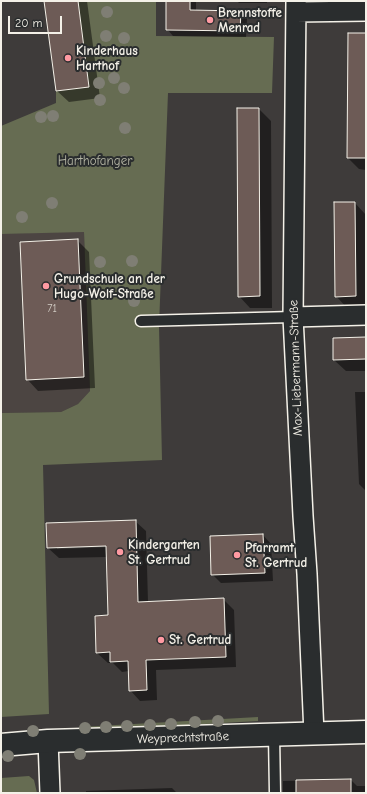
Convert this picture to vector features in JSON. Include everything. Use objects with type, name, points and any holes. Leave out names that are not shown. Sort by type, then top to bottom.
[{"type":"street","points":[[296,6],[366,11]]},
{"type":"street","name":"Max-Liebermann-Straße","points":[[296,6],[293,317],[314,734]]},
{"type":"street","points":[[293,317],[366,315]]},
{"type":"street","name":"Weyprechtstraße","points":[[1,745],[48,741],[366,732]]},
{"type":"street","points":[[48,741],[50,793]]},
{"type":"lane","points":[[141,321],[293,317]]},
{"type":"lane","points":[[274,735],[275,793]]},
{"type":"shaded area","name":"Grundschule an der Hugo-Wolf-Straße","points":[[84,231],[90,391],[78,404],[61,412],[1,413],[1,232],[2,234]]},
{"type":"green space","name":"Harthofanger","points":[[78,1],[156,1],[156,36],[274,37],[272,93],[168,93],[159,326],[162,460],[43,465],[49,714],[1,717],[1,413],[61,412],[78,404],[90,391],[84,232],[2,234],[1,126],[56,103],[56,91],[89,87]]},
{"type":"green space","points":[[258,717],[258,721],[81,731],[80,727]]},
{"type":"green space","points":[[29,776],[34,780],[37,793],[1,793],[1,778]]},
{"type":"building","name":"Kinderhaus Harthof","points":[[44,1],[78,1],[89,87],[56,91]]},
{"type":"building","points":[[166,1],[190,1],[190,10],[241,11],[240,31],[166,30]]},
{"type":"building","points":[[348,33],[366,33],[366,158],[347,158]]},
{"type":"building","points":[[237,108],[259,108],[260,296],[238,297]]},
{"type":"building","points":[[334,202],[355,202],[356,296],[335,297]]},
{"type":"building","points":[[78,239],[84,377],[26,380],[20,242]]},
{"type":"building","points":[[366,337],[366,359],[333,360],[333,338]]},
{"type":"building","name":"St. Gertrud","points":[[136,520],[138,602],[224,598],[226,657],[146,660],[147,690],[129,691],[128,661],[110,662],[110,652],[96,653],[95,616],[108,615],[106,546],[47,548],[46,523]]},
{"type":"building","name":"Pfarramt St. Gertrud","points":[[263,534],[265,573],[211,575],[210,536]]},
{"type":"building","points":[[351,779],[351,793],[296,793],[296,780]]},
{"type":"place","name":"Brennstoffe Menrad","points":[[210,20]]},
{"type":"place","name":"Kinderhaus Harthof","points":[[68,58]]},
{"type":"place","name":"Grundschule an der Hugo-Wolf-Straße","points":[[46,286]]},
{"type":"place","name":"Kindergarten St. Gertrud","points":[[120,552]]},
{"type":"place","name":"Pfarramt St. Gertrud","points":[[237,555]]},
{"type":"place","name":"St. Gertrud","points":[[161,640]]}]
